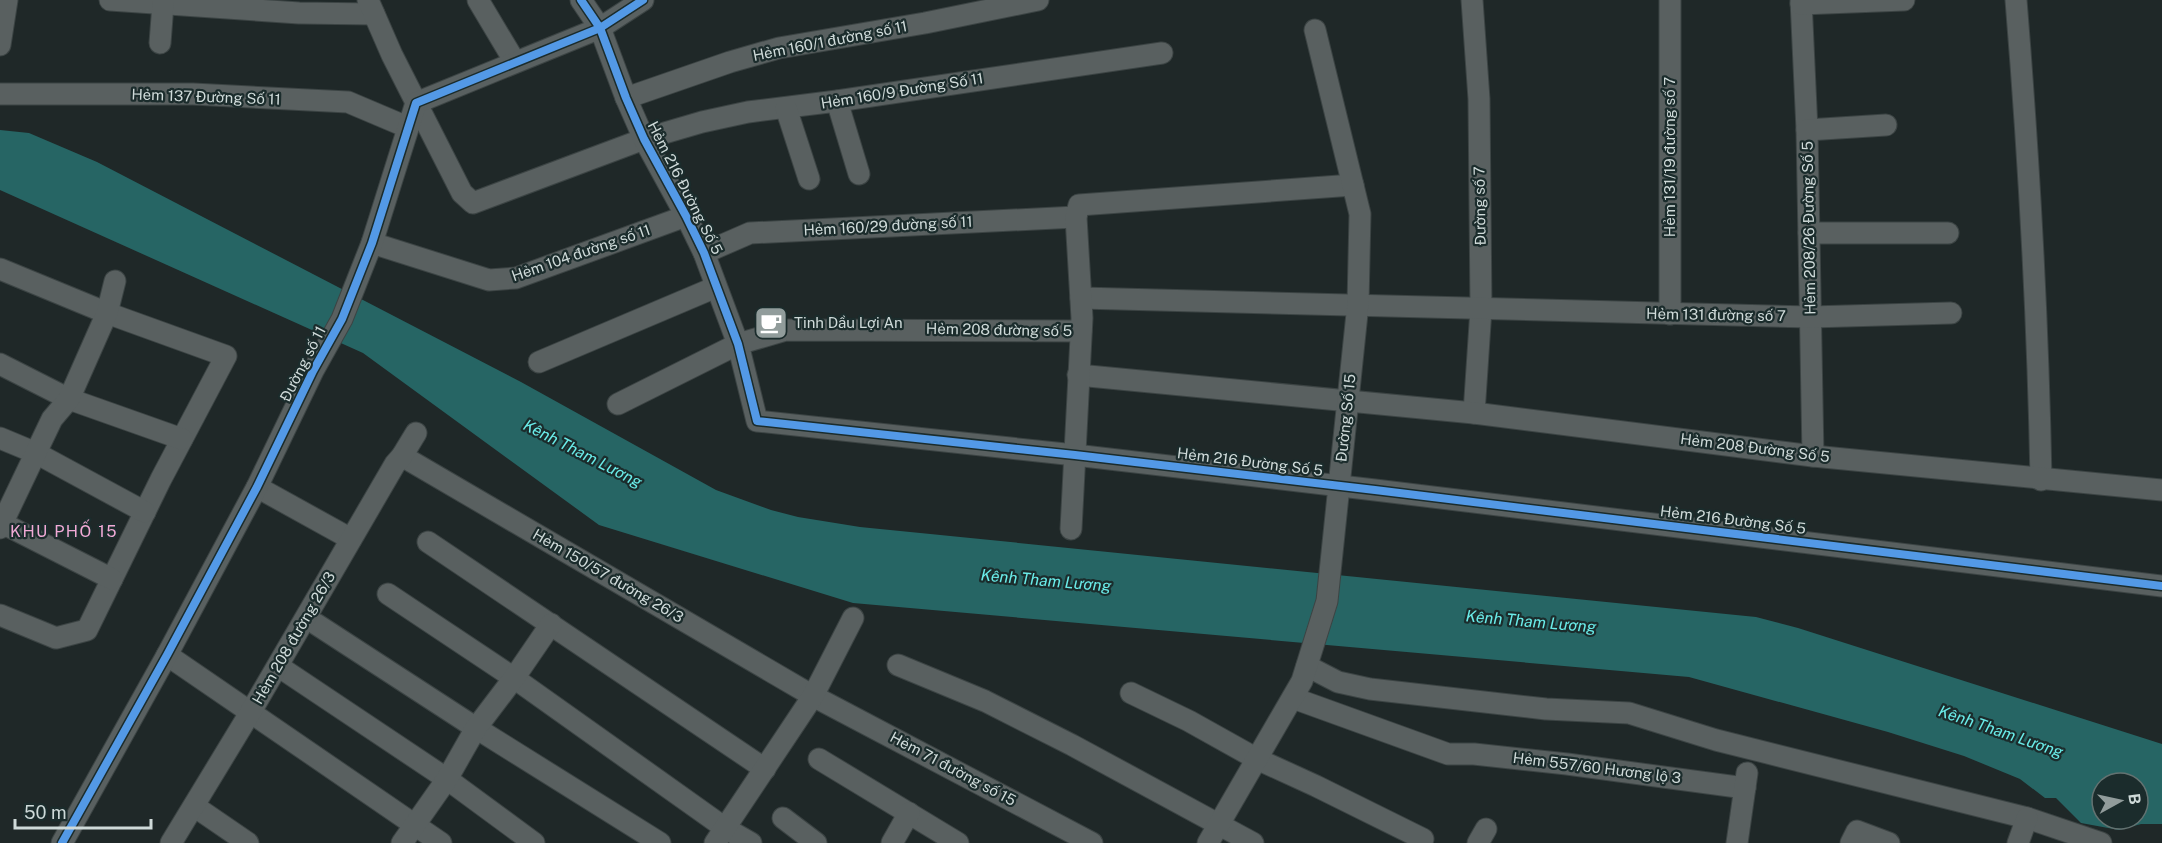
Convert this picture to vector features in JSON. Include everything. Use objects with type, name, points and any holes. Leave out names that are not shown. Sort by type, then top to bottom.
[{"type":"street","points":[[0,45],[8,0]]},
{"type":"street","points":[[110,0],[299,13],[371,7],[416,103],[600,27],[643,0]]},
{"type":"street","points":[[478,0],[514,62]]},
{"type":"street","name":"Hẻm 216 Đường Số 5","points":[[581,0],[600,27],[644,139],[704,253],[738,344],[757,421],[1339,486],[2162,586]]},
{"type":"street","name":"Hẻm 160/1 đường số 11","points":[[626,98],[730,62],[779,48],[925,23],[1038,0]]},
{"type":"street","name":"Đường số 7","points":[[1472,0],[1479,99],[1481,309],[1474,413]]},
{"type":"street","name":"Hẻm 131/19 đường số 7","points":[[1670,0],[1670,314]]},
{"type":"street","points":[[1801,2],[1904,0]]},
{"type":"street","points":[[2016,0],[2037,336],[2042,480]]},
{"type":"street","name":"Hẻm 208/26 Đường Số 5","points":[[1801,2],[1807,130],[1813,456]]},
{"type":"street","points":[[160,44],[163,4]]},
{"type":"street","points":[[1315,30],[1353,185]]},
{"type":"street","name":"Hẻm 160/9 Đường Số 11","points":[[416,103],[462,193],[473,203],[644,139],[702,122],[748,112],[1162,53]]},
{"type":"street","name":"Hẻm 137 Đường Số 11","points":[[0,94],[193,94],[348,102],[407,127]]},
{"type":"street","points":[[837,101],[859,174]]},
{"type":"street","name":"Đường số 11","points":[[62,843],[257,487],[342,318],[372,243],[416,103]]},
{"type":"street","points":[[786,108],[809,179]]},
{"type":"street","points":[[1807,130],[1886,125]]},
{"type":"street","name":"Hẻm 160/29 đường số 11","points":[[704,253],[750,233],[1077,211],[1353,185]]},
{"type":"street","name":"Đường Số 15","points":[[1309,661],[1327,601],[1358,304],[1360,214],[1353,185]]},
{"type":"street","name":"Hẻm 208 Đường Số 5","points":[[1071,529],[1081,331],[1077,211]]},
{"type":"street","name":"Hẻm 104 đường số 11","points":[[372,243],[489,280],[516,278],[686,216]]},
{"type":"street","points":[[1809,233],[1947,233]]},
{"type":"street","points":[[0,269],[107,313],[226,356],[87,630],[56,639],[0,615]]},
{"type":"street","points":[[112,579],[1,524],[52,419],[69,399],[107,313],[115,281]]},
{"type":"street","points":[[539,362],[716,287]]},
{"type":"street","name":"Hẻm 131 đường số 7","points":[[1081,298],[1811,317],[1951,313]]},
{"type":"street","name":"Hẻm 208 đường số 5","points":[[618,404],[738,344],[786,330],[1081,331]]},
{"type":"street","points":[[0,364],[69,399],[182,439]]},
{"type":"street","name":"Hẻm 208 Đường Số 5","points":[[1078,375],[1474,413],[1813,456],[2162,490]]},
{"type":"street","name":"Hẻm 208 đường 26/3","points":[[171,843],[278,666],[394,464],[402,456],[416,433]]},
{"type":"street","points":[[0,438],[36,453],[146,512]]},
{"type":"street","name":"Hẻm 150/57 đường 26/3","points":[[402,456],[813,696]]},
{"type":"street","points":[[257,487],[351,539]]},
{"type":"street","points":[[428,543],[765,769]]},
{"type":"street","points":[[388,594],[514,678],[720,836],[751,843]]},
{"type":"street","points":[[720,836],[813,696],[853,618]]},
{"type":"street","points":[[316,624],[476,728],[660,843]]},
{"type":"street","points":[[402,843],[447,779],[476,728],[551,624]]},
{"type":"street","points":[[167,655],[441,843]]},
{"type":"street","points":[[1208,843],[1293,698],[1309,661],[1338,682],[1370,690],[1546,709],[1629,713],[1716,740],[2027,818],[2092,842]]},
{"type":"street","points":[[898,665],[985,701],[1253,843]]},
{"type":"street","points":[[278,666],[447,779],[534,843]]},
{"type":"street","points":[[1131,693],[1189,721],[1257,759],[1423,839]]},
{"type":"street","name":"Hẻm 71 đường số 15","points":[[813,696],[1092,843]]},
{"type":"street","name":"Hẻm 557/60 Hương lộ 3","points":[[1293,698],[1449,754],[1474,754],[1746,780],[1740,842]]},
{"type":"street","points":[[819,759],[958,843]]},
{"type":"street","points":[[194,806],[248,843]]},
{"type":"street","points":[[892,843],[909,813]]},
{"type":"street","points":[[783,818],[816,843]]},
{"type":"street","points":[[2019,843],[2027,818]]},
{"type":"street","points":[[1854,837],[1889,843]]},
{"type":"water","name":"Kênh Tham Lương","points":[[0,130],[29,133],[97,162],[521,382],[716,490],[771,510],[798,517],[860,527],[1756,617],[1798,628],[2162,744],[2162,824],[2150,824],[2150,771],[2090,771],[2090,825],[2081,823],[2056,798],[2045,798],[2020,779],[1964,756],[1888,732],[1689,677],[853,603],[599,525],[363,353],[0,190]]},
{"type":"cycle path","points":[[581,0],[600,28],[644,139],[704,253],[738,344],[757,421],[1375,490],[2162,586]]},
{"type":"cycle path","points":[[62,843],[257,487],[313,371],[342,319],[372,243],[416,103],[600,28],[643,0]]},
{"type":"place","name":"Tinh Dầu Lợi An","points":[[771,323]]},
{"type":"district","name":"KHU PHỐ 15","points":[[64,531]]}]
